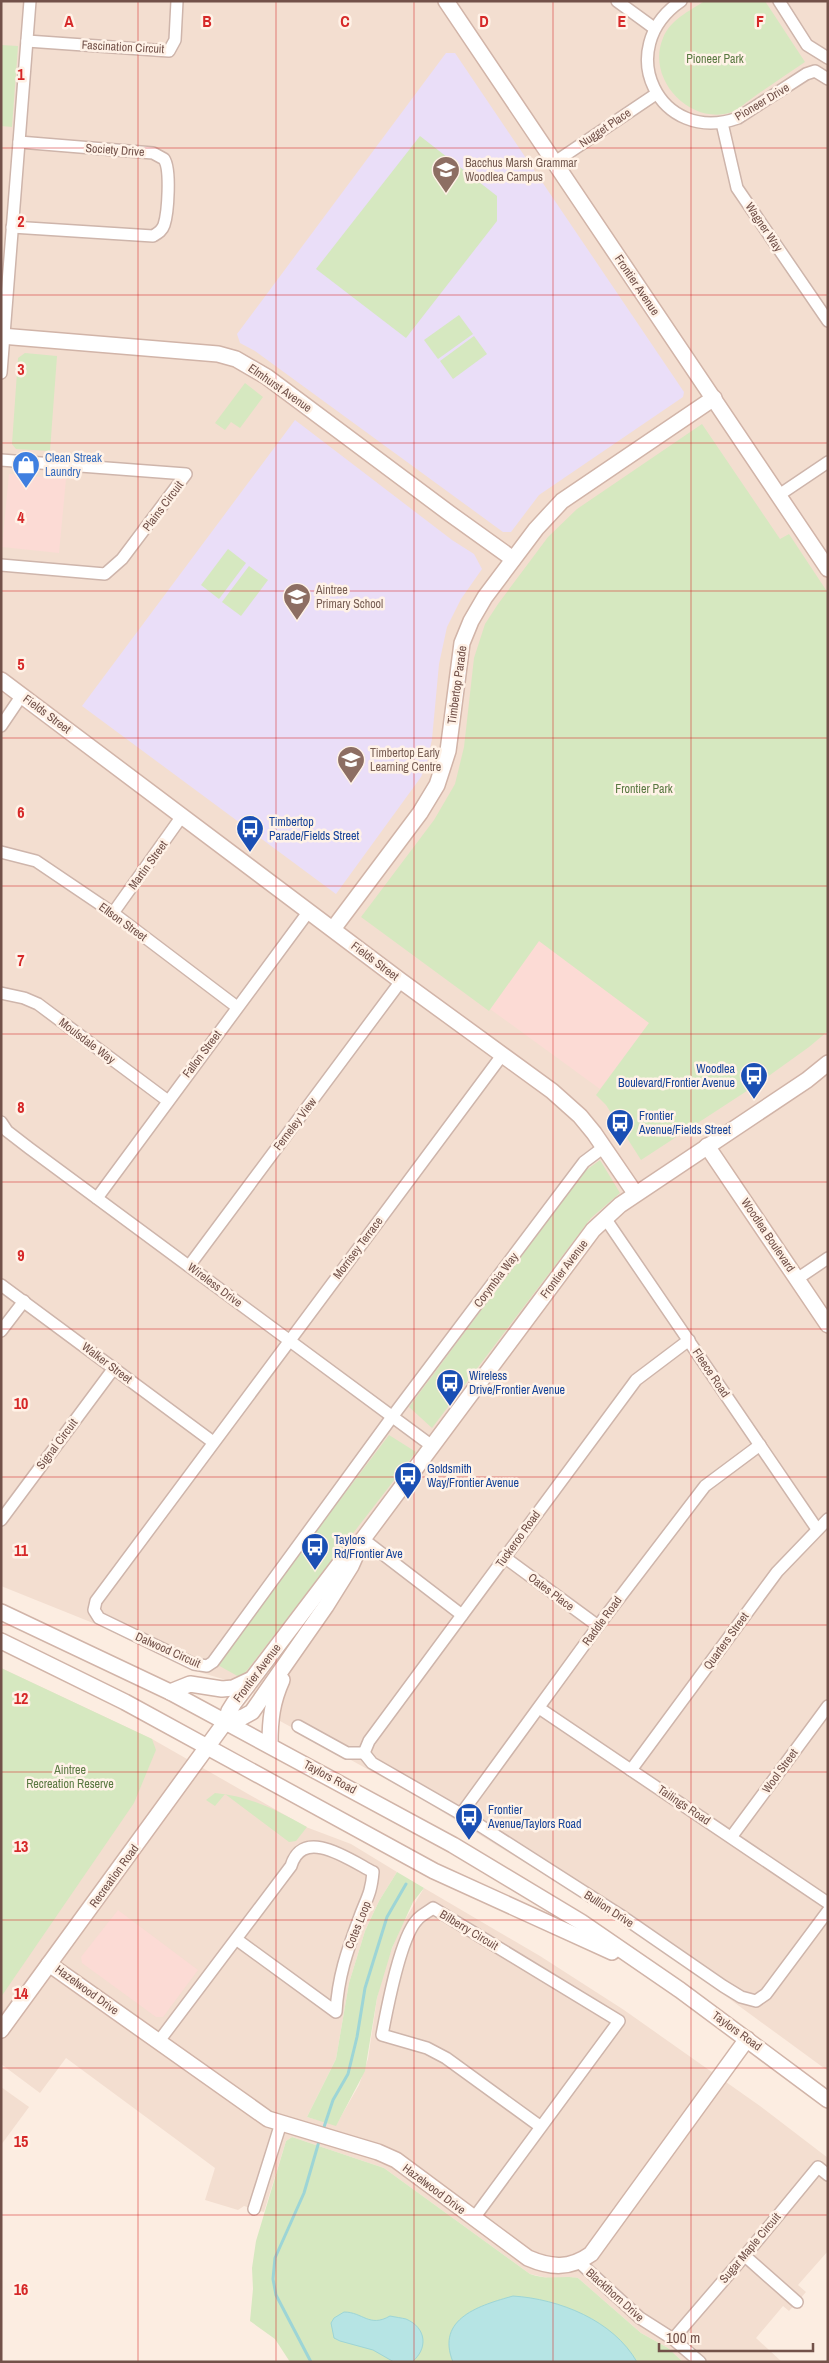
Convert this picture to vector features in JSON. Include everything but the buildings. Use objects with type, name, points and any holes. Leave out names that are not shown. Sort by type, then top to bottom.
[{"type":"street","points":[[1,373],[30,1]]},
{"type":"street","name":"Fascination Circuit","points":[[27,40],[169,51],[175,40],[177,1]]},
{"type":"street","name":"Frontier Avenue","points":[[446,1],[828,569]]},
{"type":"street","points":[[617,1],[654,28]]},
{"type":"street","points":[[656,94],[651,81],[648,53],[654,28],[672,7],[681,1]]},
{"type":"street","points":[[779,1],[807,45],[828,58],[824,76]]},
{"type":"street","name":"Pioneer Drive","points":[[656,94],[667,106],[693,121],[722,122],[738,118],[806,74],[815,71],[824,76]]},
{"type":"street","name":"Nugget Place","points":[[555,162],[656,94]]},
{"type":"street","name":"Wagner Way","points":[[722,122],[737,188],[828,322]]},
{"type":"street","name":"Society Drive","points":[[12,227],[153,236],[159,232],[164,224],[169,172],[164,159],[153,153],[19,142]]},
{"type":"street","name":"Elmhurst Avenue","points":[[3,336],[218,354],[236,359],[267,377],[513,559]]},
{"type":"street","name":"Timbertop Parade","points":[[333,929],[420,813],[438,785],[448,751],[458,666],[466,631],[485,597],[545,518],[562,501],[714,398]]},
{"type":"street","name":"Plains Circuit","points":[[1,460],[186,474],[122,559],[105,574],[1,565]]},
{"type":"street","points":[[778,495],[828,462]]},
{"type":"street","name":"Fields Street","points":[[1,680],[20,699],[182,816],[402,981],[503,1054],[566,1103],[580,1116],[604,1147],[635,1194]]},
{"type":"street","name":"Fields Street","points":[[1,692],[20,699]]},
{"type":"street","points":[[1,726],[20,699]]},
{"type":"street","name":"Martin Street","points":[[113,913],[182,816]]},
{"type":"street","name":"Ellson Street","points":[[1,852],[36,861],[113,913],[237,1007]]},
{"type":"street","name":"Fallon Street","points":[[97,1198],[309,911]]},
{"type":"street","name":"Ferneley View","points":[[189,1266],[402,981]]},
{"type":"street","name":"Moulsdale Way","points":[[1,993],[24,998],[38,1004],[168,1101]]},
{"type":"street","name":"Morrisey Terrace","points":[[213,1442],[503,1054]]},
{"type":"street","name":"Frontier Avenue","points":[[363,1539],[351,1566],[300,1645],[252,1712],[243,1717],[226,1721],[229,1710],[341,1562],[363,1539],[585,1240],[605,1218],[635,1194],[807,1080],[828,1063]]},
{"type":"street","name":"Wireless Drive","points":[[3,1131],[97,1198],[432,1446]]},
{"type":"street","name":"Woodlea Boulevard","points":[[707,1146],[828,1325]]},
{"type":"street","name":"Corymbia Way","points":[[392,1416],[584,1162],[604,1147]]},
{"type":"street","name":"Fleece Road","points":[[605,1218],[817,1529]]},
{"type":"street","points":[[797,1279],[828,1258]]},
{"type":"street","name":"Walker Street","points":[[1,1285],[213,1442]]},
{"type":"street","points":[[1,1331],[24,1301]]},
{"type":"street","name":"Tuckeroo Road","points":[[364,1753],[369,1741],[636,1380],[689,1340]]},
{"type":"street","name":"Signal Circuit","points":[[1,1520],[114,1368]]},
{"type":"street","name":"Dalwood Circuit","points":[[213,1442],[94,1606],[94,1610],[99,1618],[201,1666],[208,1666],[218,1656],[392,1416]]},
{"type":"street","name":"Raddle Road","points":[[461,1814],[598,1626],[705,1486],[760,1445]]},
{"type":"street","name":"Quarters Street","points":[[632,1770],[777,1572],[828,1519]]},
{"type":"street","points":[[363,1539],[462,1615]]},
{"type":"street","name":"Oates Place","points":[[504,1557],[598,1626]]},
{"type":"street","name":"Taylors Road","points":[[1,1612],[170,1692],[270,1744],[452,1845],[581,1922],[646,1966],[748,2039],[827,2100]]},
{"type":"street","name":"Taylors Road","points":[[1,1641],[208,1746],[434,1871],[646,1966]]},
{"type":"street","points":[[270,1744],[270,1716],[275,1696],[300,1645]]},
{"type":"street","points":[[170,1692],[190,1684],[222,1689],[233,1688],[252,1680]]},
{"type":"street","name":"Wool Street","points":[[732,1836],[828,1706]]},
{"type":"street","name":"Tailings Road","points":[[539,1708],[732,1836],[828,1903]]},
{"type":"street","name":"Recreation Road","points":[[1,2030],[226,1721]]},
{"type":"street","points":[[298,1726],[347,1754],[364,1753]]},
{"type":"street","name":"Bullion Drive","points":[[364,1753],[372,1763],[461,1814],[623,1917],[723,1986],[750,2001],[756,2001],[766,1994],[828,1911]]},
{"type":"street","name":"Cotes Loop","points":[[158,2042],[291,1866],[294,1856],[304,1848],[324,1846],[373,1872],[372,1892],[360,1917],[337,1985],[336,2012],[236,1939]]},
{"type":"street","name":"Bilberry Circuit","points":[[474,2218],[541,2127],[619,2021],[432,1908],[416,1920],[408,1938],[391,1987],[382,2035],[427,2048],[446,2058],[541,2127]]},
{"type":"street","name":"Hazelwood Drive","points":[[50,1964],[268,2119],[396,2160],[536,2262],[544,2265],[565,2267],[579,2262]]},
{"type":"street","points":[[579,2262],[590,2254],[600,2241],[748,2039]]},
{"type":"street","points":[[254,2209],[282,2123]]},
{"type":"street","name":"Sugar Maple Circuit","points":[[673,2339],[745,2256],[818,2167],[828,2175]]},
{"type":"street","points":[[745,2256],[797,2302]]},
{"type":"street","name":"Blackthorn Drive","points":[[579,2262],[640,2318],[673,2339],[700,2362]]},
{"type":"shaded area","points":[[1,1],[828,1],[828,2071],[701,1978],[584,1899],[420,1798],[280,1721],[281,1709],[233,1682],[192,1670],[98,1625],[1,1586]]},
{"type":"shaded area","name":"Bacchus Marsh Grammar Woodlea Campus","points":[[446,53],[455,53],[684,392],[683,397],[539,495],[511,532],[503,532],[255,351],[240,343],[237,334]]},
{"type":"shaded area","name":"Aintree Primary School","points":[[295,420],[452,540],[474,554],[482,569],[461,599],[447,627],[439,664],[432,739],[427,763],[421,777],[336,894],[82,706]]},
{"type":"shaded area","points":[[9,474],[66,479],[59,553],[2,547]]},
{"type":"shaded area","points":[[539,941],[649,1023],[600,1089],[490,1009]]},
{"type":"shaded area","points":[[1,1668],[152,1739],[306,1827],[351,1844],[397,1872],[379,1901],[365,1931],[349,1983],[336,2059],[307,2117],[336,2125],[359,2085],[368,2059],[377,1998],[385,1966],[400,1928],[424,1888],[540,1956],[624,2010],[760,2106],[828,2158],[828,2251],[798,2285],[806,2292],[789,2311],[783,2306],[756,2338],[782,2362],[683,2362],[668,2348],[641,2333],[578,2278],[552,2279],[530,2274],[384,2168],[292,2137],[286,2141],[264,2212],[244,2206],[238,2210],[205,2200],[215,2168],[66,2058],[40,2093],[1,2064]]},
{"type":"shaded area","points":[[118,1910],[198,1970],[163,2017],[156,2017],[82,1963],[81,1957]]},
{"type":"shaded area","points":[[1,2087],[29,2107],[1,2145]]},
{"type":"green space","name":"Pioneer Park","points":[[705,1],[765,1],[805,62],[732,112],[714,115],[699,112],[686,105],[674,95],[666,82],[660,68],[659,53],[663,38],[670,26],[681,16]]},
{"type":"green space","points":[[1,45],[18,46],[12,127],[1,126]]},
{"type":"green space","points":[[420,136],[497,196],[497,221],[406,338],[316,269]]},
{"type":"green space","points":[[459,315],[473,334],[438,359],[424,340]]},
{"type":"green space","points":[[474,336],[487,354],[453,379],[440,361]]},
{"type":"green space","points":[[25,353],[57,356],[50,451],[16,449],[12,444],[18,358]]},
{"type":"green space","points":[[245,383],[263,397],[240,428],[231,422],[225,430],[215,423]]},
{"type":"green space","name":"Frontier Park","points":[[702,424],[780,539],[789,534],[828,593],[828,1031],[756,1085],[641,1160],[606,1105],[596,1095],[649,1023],[539,941],[489,1011],[361,917],[434,820],[455,784],[464,747],[474,658],[485,624],[498,604],[548,537],[577,509]]},
{"type":"green space","points":[[228,549],[246,563],[219,599],[201,585]]},
{"type":"green space","points":[[249,566],[268,580],[241,616],[222,602]]},
{"type":"green space","points":[[600,1160],[620,1193],[591,1218],[432,1428],[409,1407],[585,1171]]},
{"type":"green space","points":[[389,1435],[416,1452],[241,1678],[216,1664]]},
{"type":"green space","name":"Aintree Recreation Reserve","points":[[1,1668],[152,1739],[156,1750],[134,1803],[1,1997]]},
{"type":"green space","points":[[215,1793],[225,1794],[215,1806],[206,1800]]},
{"type":"green space","points":[[226,1795],[252,1801],[307,1827],[296,1841],[289,1842]]},
{"type":"green space","points":[[397,1872],[424,1888],[413,1902],[392,1948],[377,1998],[365,2071],[336,2126],[307,2117],[336,2059],[349,1983],[365,1931],[379,1901]]},
{"type":"green space","points":[[292,2137],[384,2168],[530,2274],[549,2278],[578,2278],[641,2333],[668,2348],[683,2362],[290,2362],[275,2339],[250,2321],[253,2289],[252,2268],[256,2241],[286,2141]]},
{"type":"water","points":[[513,2296],[548,2302],[583,2314],[614,2334],[627,2347],[637,2362],[453,2362],[449,2347],[450,2334],[456,2324],[475,2309]]},
{"type":"water","points":[[344,2312],[371,2320],[390,2316],[406,2319],[413,2323],[421,2333],[423,2345],[421,2351],[412,2362],[394,2362],[373,2350],[334,2338],[331,2323],[334,2318]]},
{"type":"waterway","points":[[323,2130],[333,2100],[348,2074],[357,2037],[365,1988],[387,1917],[406,1884]]},
{"type":"waterway","points":[[311,2362],[276,2295],[273,2279],[275,2258],[304,2193],[320,2138]]},
{"type":"place","name":"Bacchus Marsh Grammar Woodlea Campus","points":[[446,194]]},
{"type":"place","name":"Clean Streak Laundry","points":[[26,489]]},
{"type":"place","name":"Aintree Primary School","points":[[297,621]]},
{"type":"place","name":"Timbertop Early Learning Centre","points":[[351,784]]},
{"type":"place","name":"Timbertop Parade/Fields Street","points":[[250,853]]},
{"type":"place","name":"Woodlea Boulevard/Frontier Avenue","points":[[754,1100]]},
{"type":"place","name":"Frontier Avenue/Fields Street","points":[[620,1147]]},
{"type":"place","name":"Wireless Drive/Frontier Avenue","points":[[450,1407]]},
{"type":"place","name":"Goldsmith Way/Frontier Avenue","points":[[408,1500]]},
{"type":"place","name":"Taylors Rd/Frontier Ave","points":[[315,1571]]},
{"type":"place","name":"Frontier Avenue/Taylors Road","points":[[469,1841]]}]
